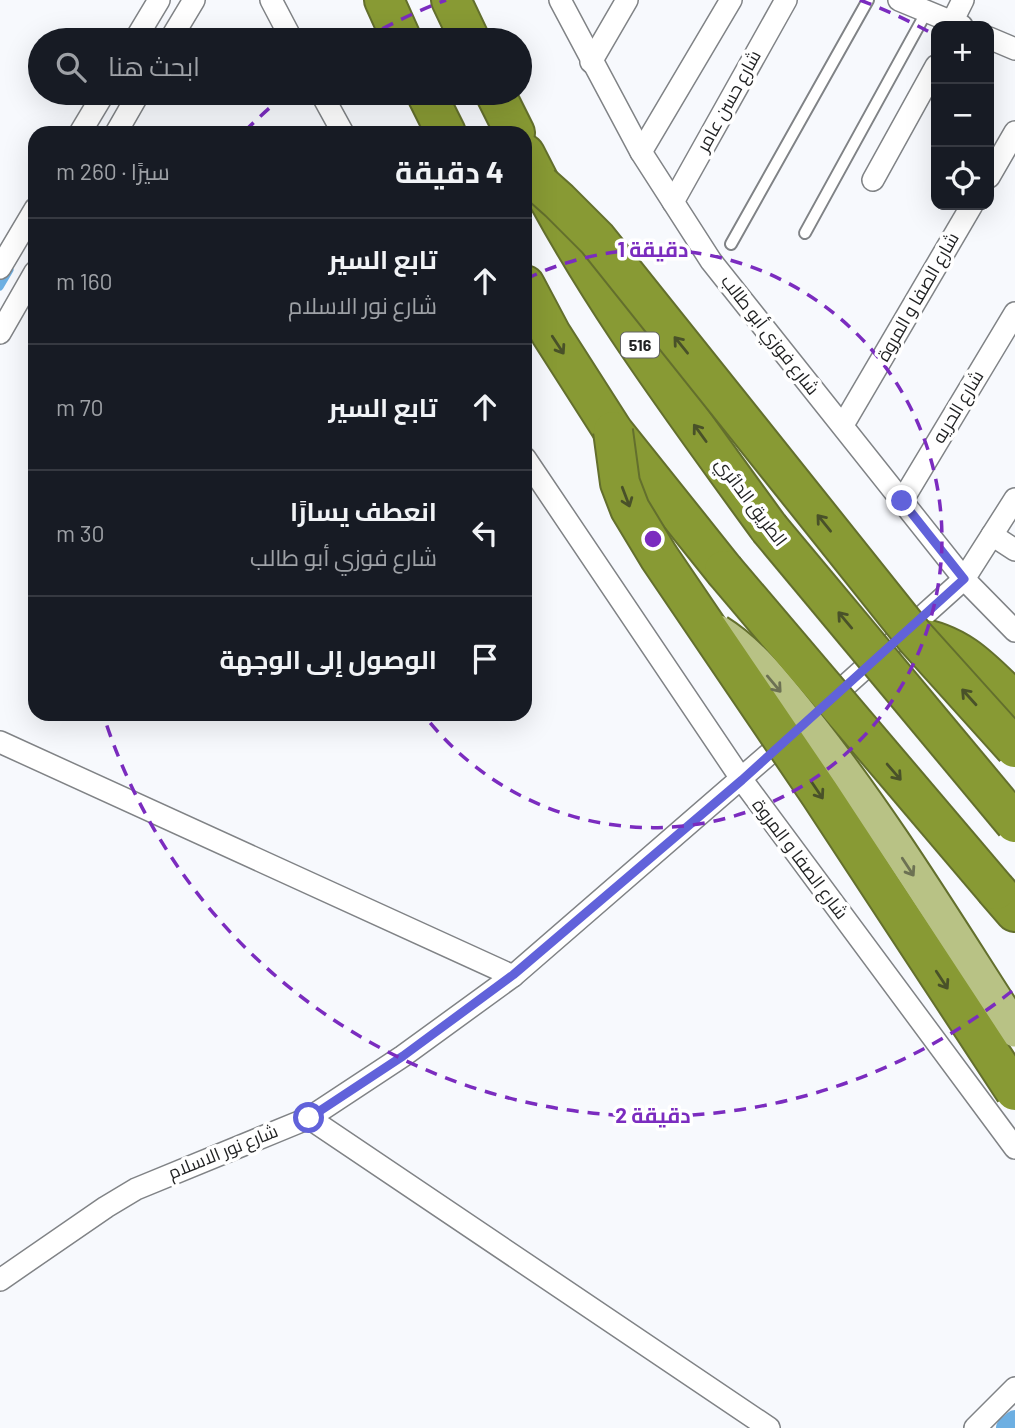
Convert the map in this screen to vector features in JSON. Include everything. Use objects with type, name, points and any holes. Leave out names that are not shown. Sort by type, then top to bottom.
[{"type":"highway","points":[[384,0],[397,28]]},
{"type":"highway","points":[[451,0],[464,28]]},
{"type":"highway","points":[[432,105],[442,126]]},
{"type":"highway","points":[[501,105],[512,126]]},
{"type":"highway","points":[[533,170],[597,239],[915,637],[1015,748]]},
{"type":"highway","name":"الطريق الدائري","points":[[533,170],[567,234],[637,341],[769,528],[1015,823]]},
{"type":"highway","points":[[532,298],[551,334],[613,431],[724,570],[1006,901]]},
{"type":"highway","points":[[613,431],[620,483],[630,509],[1015,1091]]},
{"type":"highway","points":[[915,637],[932,639],[964,654],[1015,702]]},
{"type":"main road","points":[[704,623],[745,653],[762,670],[847,773],[1015,1030]]},
{"type":"street","points":[[142,28],[159,0]]},
{"type":"street","points":[[177,28],[194,0]]},
{"type":"street","points":[[271,0],[286,28]]},
{"type":"street","name":"شارع فوزي أبو طالب","points":[[560,0],[641,152],[712,261],[964,579],[1015,631]]},
{"type":"street","points":[[592,62],[627,0]]},
{"type":"street","points":[[641,152],[731,0]]},
{"type":"street","name":"شارع حسن عامر","points":[[673,202],[786,0]]},
{"type":"street","points":[[899,0],[948,21]]},
{"type":"street","points":[[959,21],[963,0]]},
{"type":"street","points":[[994,40],[1015,49]]},
{"type":"street","points":[[873,180],[931,75]]},
{"type":"street","points":[[84,126],[97,105]]},
{"type":"street","points":[[120,126],[132,105]]},
{"type":"street","points":[[327,105],[338,126]]},
{"type":"street","points":[[994,168],[1015,132]]},
{"type":"street","name":"شارع الصفا و المروة","points":[[843,425],[969,210]]},
{"type":"street","points":[[0,268],[28,221]]},
{"type":"street","points":[[0,333],[28,284]]},
{"type":"street","name":"شارع الحريه","points":[[902,501],[1015,313]]},
{"type":"street","name":"شارع الصفا و المروة","points":[[532,468],[742,780],[1015,1147]]},
{"type":"street","name":"شارع نور الاسلام","points":[[0,1280],[136,1189],[309,1118],[403,1056],[513,975],[742,780],[964,579],[1015,499]]},
{"type":"street","points":[[992,535],[1015,550]]},
{"type":"street","points":[[0,742],[513,975]]},
{"type":"street","points":[[309,1118],[769,1428]]},
{"type":"street","points":[[975,1428],[1015,1388]]},
{"type":"lane","points":[[732,244],[868,0]]},
{"type":"lane","points":[[805,233],[927,12]]},
{"type":"waterway","points":[[0,287],[10,270]]},
{"type":"waterway","points":[[1008,1428],[1015,1422]]},
{"type":"route","points":[[309,1118],[403,1056],[513,975],[742,780],[964,579],[902,501]]}]
